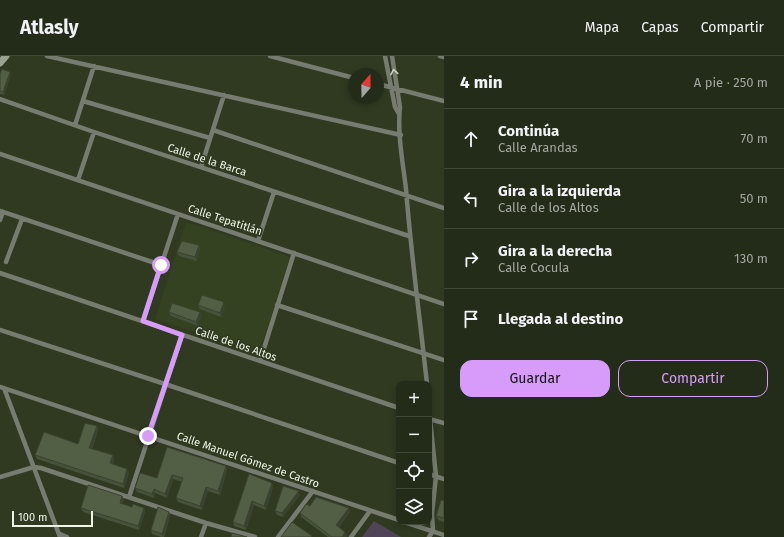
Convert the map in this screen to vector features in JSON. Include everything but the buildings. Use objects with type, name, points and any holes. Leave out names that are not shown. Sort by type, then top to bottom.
[{"type":"street","points":[[0,63],[6,56]]},
{"type":"street","points":[[47,56],[401,134]]},
{"type":"street","points":[[270,56],[348,76]]},
{"type":"street","points":[[385,56],[395,107],[399,115]]},
{"type":"street","points":[[392,56],[400,107],[399,115],[409,236],[424,353],[426,381]]},
{"type":"street","points":[[440,56],[444,57]]},
{"type":"street","points":[[75,125],[94,66]]},
{"type":"street","points":[[384,86],[444,101]]},
{"type":"street","points":[[201,167],[224,95]]},
{"type":"street","name":"Calle de la Barca","points":[[0,99],[94,132],[409,236]]},
{"type":"street","points":[[83,101],[210,138]]},
{"type":"street","points":[[213,130],[444,208]]},
{"type":"street","points":[[78,180],[94,132]]},
{"type":"street","name":"Calle Tepatitlán","points":[[0,154],[444,304]]},
{"type":"street","points":[[258,241],[274,192]]},
{"type":"street","points":[[0,220],[1,212],[161,265]]},
{"type":"street","points":[[143,321],[178,214]]},
{"type":"street","points":[[6,262],[22,218]]},
{"type":"street","points":[[260,361],[294,253]]},
{"type":"street","name":"Calle de los Altos","points":[[0,273],[396,407]]},
{"type":"street","points":[[277,305],[444,360]]},
{"type":"street","points":[[0,330],[165,384],[396,463]]},
{"type":"street","points":[[129,497],[182,335]]},
{"type":"street","points":[[2,388],[60,536],[67,537]]},
{"type":"street","name":"Calle Manuel Gómez de Castro","points":[[2,388],[396,519]]},
{"type":"street","points":[[432,420],[444,423]]},
{"type":"street","points":[[429,537],[433,531],[432,514],[436,476],[432,438]]},
{"type":"street","points":[[0,477],[34,467],[41,468],[255,537]]},
{"type":"street","points":[[432,475],[444,479]]},
{"type":"street","points":[[278,537],[313,491]]},
{"type":"street","points":[[351,537],[370,511]]},
{"type":"street","points":[[201,537],[206,522]]},
{"type":"street","points":[[414,525],[444,535]]},
{"type":"shaded area","points":[[186,222],[290,257],[259,354],[155,319]]},
{"type":"shaded area","points":[[374,521],[401,537],[362,537]]},
{"type":"route","points":[[148,436],[182,335],[143,321],[161,265]]}]
